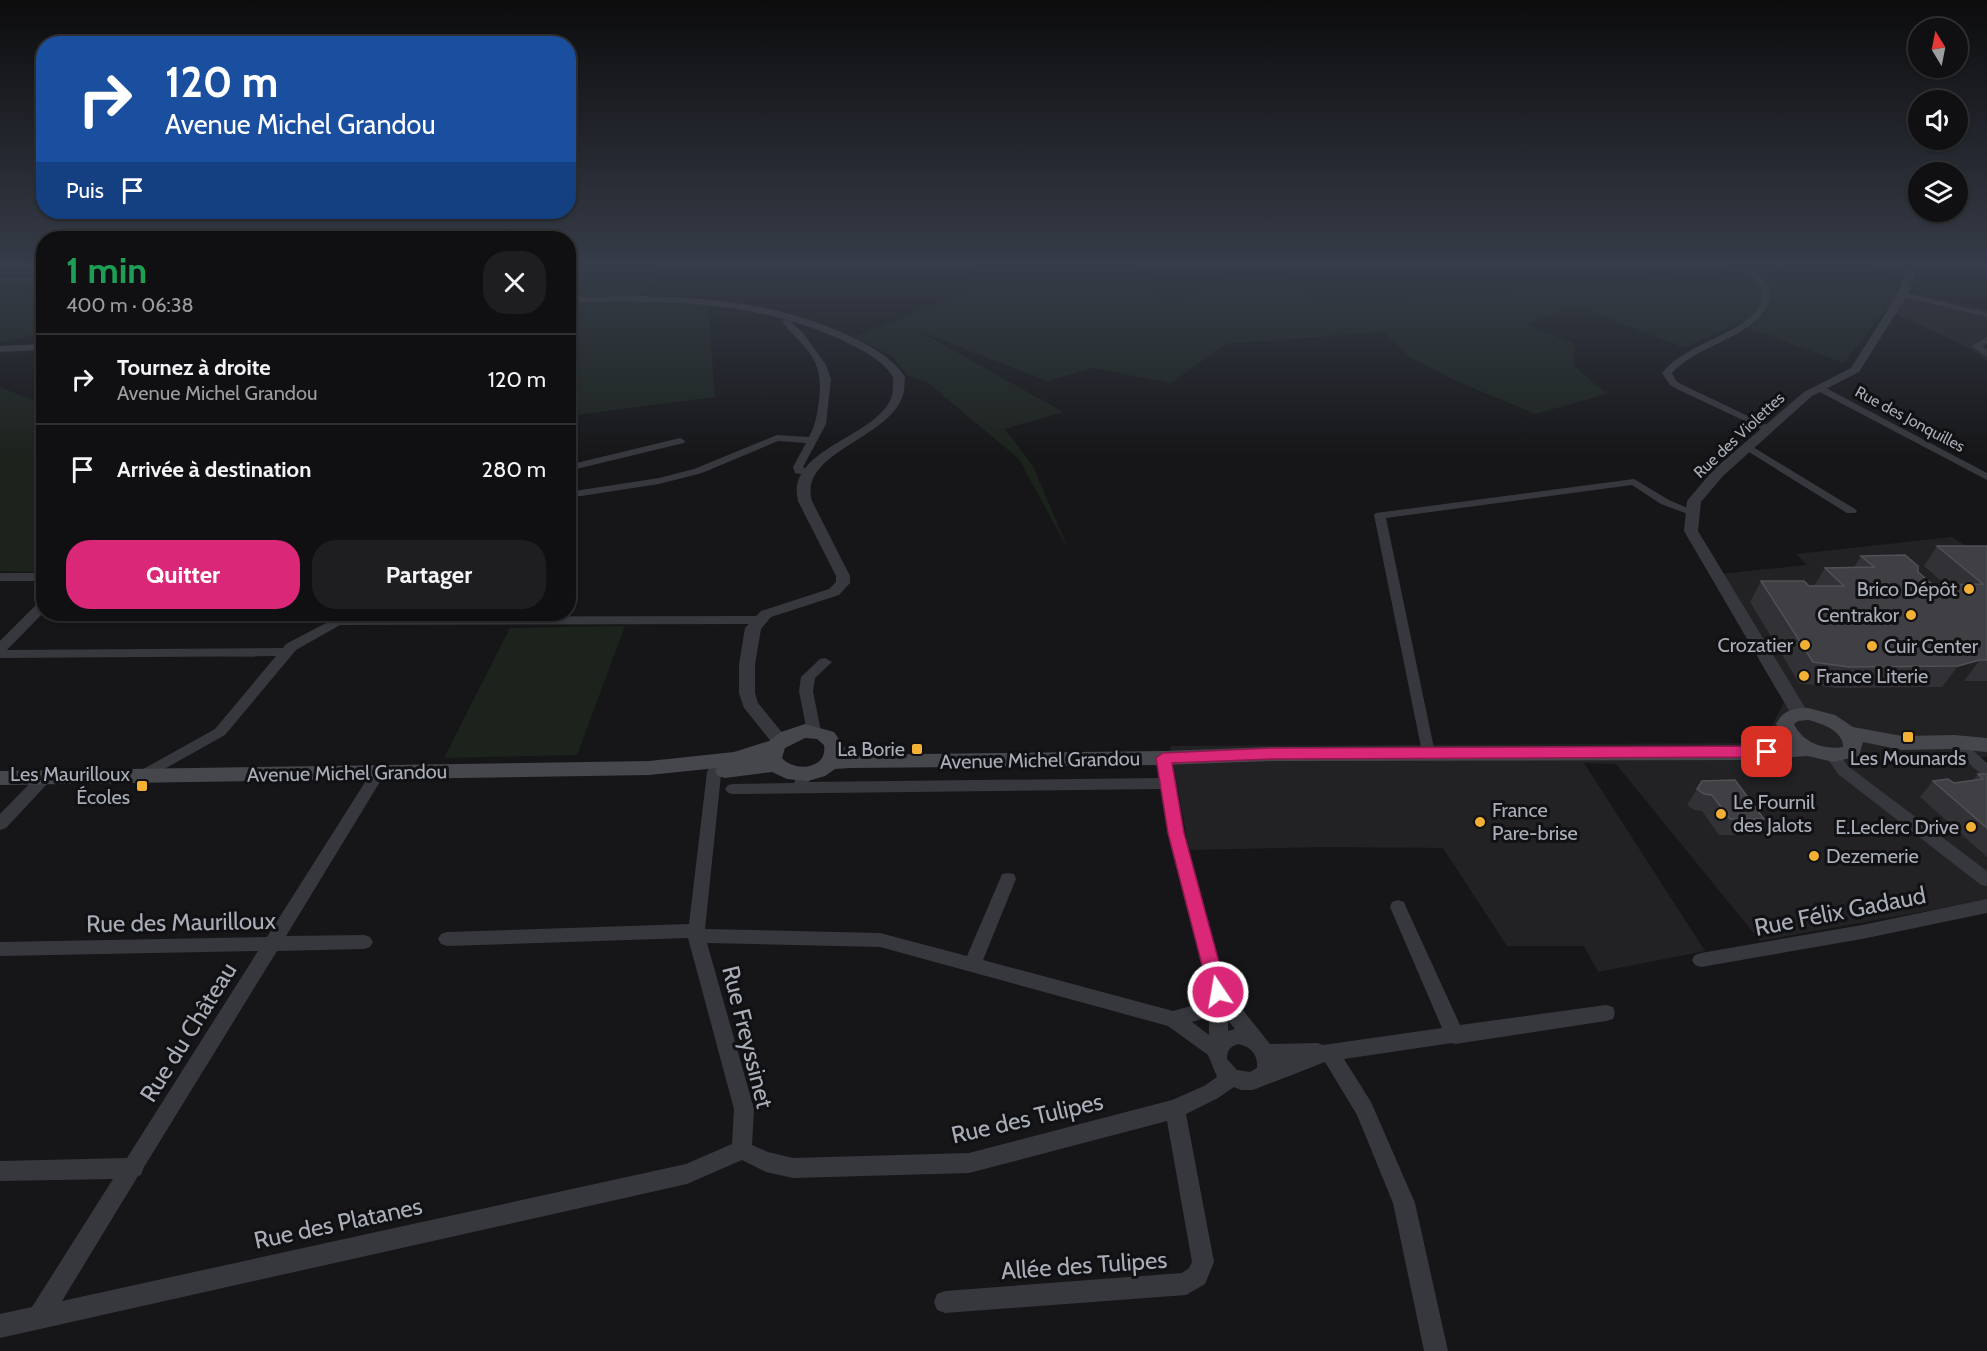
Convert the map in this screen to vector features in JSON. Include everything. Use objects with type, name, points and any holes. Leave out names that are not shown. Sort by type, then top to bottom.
[{"type":"main road","name":"Avenue Michel Grandou","points":[[1746,753],[1779,741],[1786,730],[1786,719],[1800,714]]},
{"type":"main road","points":[[1800,714],[1825,718],[1851,740],[1920,753],[1987,747]]},
{"type":"main road","points":[[1786,730],[1810,749],[1832,755],[1846,754],[1851,740]]},
{"type":"main road","points":[[829,737],[832,756],[802,781],[787,773],[788,743],[829,737]]},
{"type":"main road","points":[[1851,740],[1902,743],[1954,742],[1987,747]]},
{"type":"main road","name":"Avenue Michel Grandou","points":[[0,778],[649,768],[723,762],[788,743]]},
{"type":"main road","name":"Avenue Michel Grandou","points":[[649,768],[676,773],[714,772],[736,780],[788,743]]},
{"type":"main road","name":"Avenue Michel Grandou","points":[[832,756],[909,760],[1163,758],[1272,754],[1746,753],[1810,749]]},
{"type":"street","points":[[795,330],[824,367],[826,379],[820,424],[814,440],[798,467],[799,471],[808,474]]},
{"type":"street","points":[[576,620],[758,620],[778,609],[834,592],[843,583],[843,576],[805,501],[804,484],[808,474],[828,455],[886,413],[897,398],[900,382],[890,364],[867,348],[830,330]]},
{"type":"street","points":[[1732,330],[1672,365],[1667,374],[1673,383],[1682,388],[1768,429]]},
{"type":"street","name":"Rue des Violettes","points":[[1693,513],[1694,501],[1718,473],[1808,394],[1855,370],[1880,330]]},
{"type":"street","points":[[1987,340],[1976,346],[1987,354]]},
{"type":"street","points":[[0,350],[36,348]]},
{"type":"street","name":"Rue des Jonquilles","points":[[1819,388],[1987,477]]},
{"type":"street","points":[[576,494],[658,481],[698,471],[777,438],[814,440]]},
{"type":"street","points":[[576,466],[680,441]]},
{"type":"street","points":[[1748,447],[1851,511]]},
{"type":"street","points":[[1428,753],[1380,515],[1634,482],[1665,502],[1693,513],[1691,531],[1800,714]]},
{"type":"street","points":[[0,577],[36,578]]},
{"type":"street","points":[[0,649],[36,612]]},
{"type":"street","points":[[758,620],[750,637],[747,693],[750,704],[758,714],[788,743],[806,691],[808,677],[825,662]]},
{"type":"street","points":[[143,776],[220,732],[291,647],[337,621]]},
{"type":"street","points":[[0,654],[287,652]]},
{"type":"street","points":[[1963,750],[1987,771]]},
{"type":"street","points":[[696,934],[714,772],[753,754]]},
{"type":"street","points":[[1832,755],[1843,770],[1987,880]]},
{"type":"street","points":[[1163,758],[1176,833],[1218,1000],[1220,1066],[1232,1078],[1247,1082],[1329,1052]]},
{"type":"street","name":"Rue du Château","points":[[39,1317],[379,772]]},
{"type":"street","points":[[0,824],[44,778]]},
{"type":"street","points":[[711,793],[726,778],[802,781],[1167,783]]},
{"type":"street","points":[[973,964],[1008,879]]},
{"type":"street","name":"Rue Félix Gadaud","points":[[1701,960],[1851,934],[1987,906]]},
{"type":"street","points":[[1398,907],[1455,1036]]},
{"type":"street","points":[[447,939],[696,934],[880,940],[1173,1019],[1218,1048]]},
{"type":"street","name":"Rue Freyssinet","points":[[696,934],[744,1109],[742,1150]]},
{"type":"street","name":"Rue des Maurilloux","points":[[0,949],[364,942]]},
{"type":"street","points":[[1173,1019],[1218,1000]]},
{"type":"street","points":[[1218,1000],[1260,1047],[1267,1067],[1260,1077]]},
{"type":"street","points":[[1218,1048],[1230,1037],[1238,1036],[1260,1047],[1329,1052],[1606,1013]]},
{"type":"street","points":[[1329,1052],[1364,1109],[1404,1203],[1436,1351]]},
{"type":"street","name":"Rue des Tulipes","points":[[742,1150],[766,1162],[793,1168],[969,1163],[1175,1109],[1211,1092],[1232,1078]]},
{"type":"street","name":"Allée des Tulipes","points":[[945,1302],[1186,1284],[1197,1276],[1203,1262],[1175,1109]]},
{"type":"street","name":"Rue des Platanes","points":[[0,1326],[687,1174],[742,1150]]},
{"type":"street","points":[[0,1171],[134,1168]]},
{"type":"shaded area","points":[[0,330],[36,330],[36,335],[0,343]]},
{"type":"shaded area","points":[[576,330],[710,330],[715,397],[576,415]]},
{"type":"shaded area","points":[[871,330],[1538,330],[1575,344],[1574,366],[1607,394],[1535,414],[1452,379],[1407,356],[1385,332],[1226,344],[1171,383],[1093,368],[1047,381],[919,331],[1063,412],[1005,429],[1033,466],[1069,551],[1019,459],[927,382],[908,376],[892,356],[853,337]]},
{"type":"shaded area","points":[[1638,330],[1724,330],[1685,348]]},
{"type":"shaded area","points":[[1754,330],[1870,330],[1844,363]]},
{"type":"shaded area","points":[[1931,330],[1987,330],[1987,361],[1968,347]]},
{"type":"shaded area","points":[[0,387],[36,402],[36,572],[0,571]]},
{"type":"shaded area","points":[[1952,537],[1987,559],[1987,757],[1980,758],[1987,764],[1987,900],[1760,941],[1616,764],[1584,763],[1705,951],[1598,972],[1584,946],[1507,946],[1443,848],[1326,847],[1189,850],[1170,746],[1763,743],[1784,702],[1710,575],[1807,565],[1796,554]]},
{"type":"shaded area","points":[[625,626],[577,755],[444,758],[510,628]]},
{"type":"building","points":[[1937,546],[1987,546],[1987,660],[1958,666],[1849,667],[1813,662],[1761,581],[1804,581],[1809,586],[1844,586],[1825,568],[1874,567],[1861,556],[1905,555],[1918,566],[1918,572],[1933,585],[1983,584]]},
{"type":"building","points":[[1978,774],[1987,774],[1987,828],[1933,781],[1948,779],[1954,783],[1983,779]]},
{"type":"building","points":[[1735,780],[1764,819],[1730,819],[1712,795],[1704,794],[1697,789],[1702,781]]},
{"type":"place","name":"Brico Dépôt","points":[[1969,589]]},
{"type":"place","name":"Centrakor","points":[[1911,615]]},
{"type":"place","name":"Crozatier","points":[[1805,645]]},
{"type":"place","name":"Cuir Center","points":[[1872,646]]},
{"type":"place","name":"France Literie","points":[[1804,676]]},
{"type":"place","name":"Les Mounards","points":[[1908,737]]},
{"type":"place","name":"La Borie","points":[[917,749]]},
{"type":"place","name":"Les Maurilloux Écoles","points":[[142,786]]},
{"type":"place","name":"Le Fournil des Jalots","points":[[1721,814]]},
{"type":"place","name":"France Pare-brise","points":[[1480,822]]},
{"type":"place","name":"E.Leclerc Drive","points":[[1971,827]]},
{"type":"place","name":"Dezemerie","points":[[1814,856]]},
{"type":"route","points":[[1218,992],[1176,833],[1163,758],[1272,754],[1767,752]]}]
